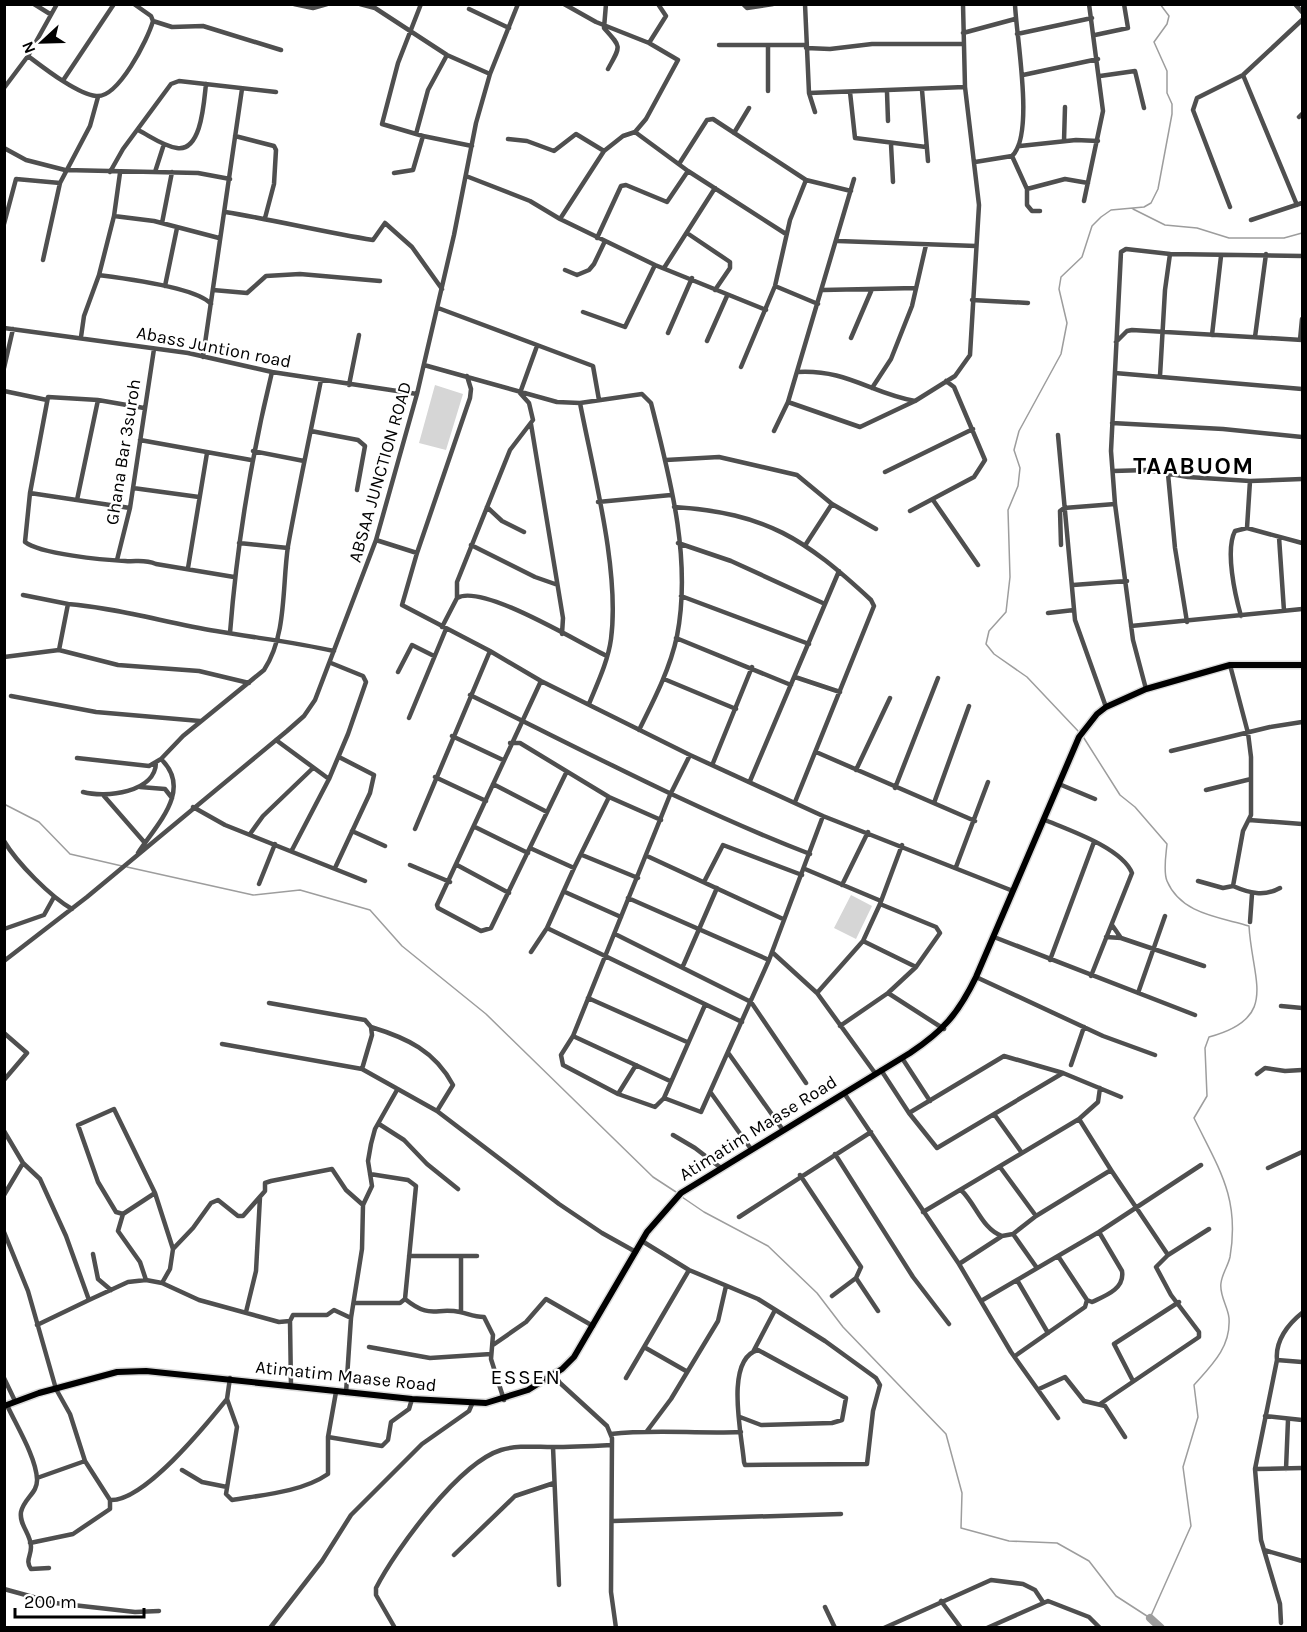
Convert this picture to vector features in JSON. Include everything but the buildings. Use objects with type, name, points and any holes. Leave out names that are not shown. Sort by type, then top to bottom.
[{"type":"main road","name":"Atimatim Maase Road","points":[[6,1406],[15,1401],[56,1389],[130,1371],[230,1378],[336,1392],[472,1404],[504,1400],[554,1374],[574,1357],[642,1241],[681,1193],[902,1058],[944,1029],[964,1002],[976,977],[1079,737],[1087,725],[1106,706],[1146,689],[1230,665],[1302,665]]},
{"type":"street","points":[[33,4],[50,14]]},
{"type":"street","points":[[4,88],[28,56],[57,4]]},
{"type":"street","points":[[64,79],[114,4]]},
{"type":"street","points":[[134,4],[151,16],[153,21],[172,27],[203,26],[281,50]]},
{"type":"street","points":[[294,4],[313,8],[327,4]]},
{"type":"street","points":[[360,4],[375,6],[447,55],[490,74]]},
{"type":"street","points":[[421,4],[410,31],[382,121],[385,126],[472,146]]},
{"type":"street","name":"ABSAA JUNCTION ROAD","points":[[4,961],[122,869],[193,807],[276,740],[311,707],[331,663],[376,540],[417,394],[490,74],[519,4]]},
{"type":"street","points":[[560,219],[604,151],[623,136],[635,132],[646,119],[677,63],[677,57],[564,4]]},
{"type":"street","points":[[606,4],[604,24],[618,45],[608,69]]},
{"type":"street","points":[[650,43],[666,16],[658,4]]},
{"type":"street","points":[[743,4],[747,8],[773,4]]},
{"type":"street","points":[[805,4],[809,93],[815,112]]},
{"type":"street","points":[[788,402],[860,427],[915,401],[955,376],[970,355],[979,205],[965,87],[963,4]]},
{"type":"street","points":[[975,162],[1012,156],[1020,146],[1023,75],[1015,4]]},
{"type":"street","points":[[1084,201],[1103,111],[1095,35],[1089,4]]},
{"type":"street","points":[[1095,35],[1128,28],[1124,4]]},
{"type":"street","points":[[1295,4],[1302,12]]},
{"type":"street","points":[[469,9],[509,28]]},
{"type":"street","points":[[1017,34],[1092,18]]},
{"type":"street","points":[[963,33],[1015,19]]},
{"type":"street","points":[[1230,207],[1193,110],[1193,103],[1197,98],[1243,75],[1302,20]]},
{"type":"street","points":[[28,56],[98,97],[111,92],[132,65],[153,21]]},
{"type":"street","points":[[719,45],[830,49],[872,44],[963,44]]},
{"type":"street","points":[[768,46],[768,91]]},
{"type":"street","points":[[416,134],[428,90],[447,55]]},
{"type":"street","points":[[1023,75],[1098,59]]},
{"type":"street","points":[[1100,76],[1135,71],[1144,108]]},
{"type":"street","points":[[1243,75],[1300,204],[1251,220]]},
{"type":"street","points":[[110,172],[171,84],[179,81],[276,92]]},
{"type":"street","points":[[138,130],[164,144],[181,148],[195,137],[206,84]]},
{"type":"street","points":[[809,93],[886,92],[965,87]]},
{"type":"street","points":[[203,357],[219,238],[231,178],[242,89]]},
{"type":"street","points":[[922,90],[928,161]]},
{"type":"street","points":[[850,92],[855,138],[926,147]]},
{"type":"street","points":[[886,92],[888,121]]},
{"type":"street","points":[[43,260],[60,183],[90,126],[98,97]]},
{"type":"street","points":[[1064,141],[1065,107]]},
{"type":"street","points":[[734,133],[749,108]]},
{"type":"street","points":[[679,164],[708,119],[713,118],[806,180],[851,191]]},
{"type":"street","points":[[635,132],[688,171],[786,234]]},
{"type":"street","points":[[508,139],[527,141],[554,151],[576,134],[604,151]]},
{"type":"street","points":[[235,136],[274,146],[276,150],[274,184],[265,218]]},
{"type":"street","points":[[394,173],[413,170],[423,136]]},
{"type":"street","points":[[1020,146],[1064,141],[1098,141]]},
{"type":"street","points":[[155,172],[164,144]]},
{"type":"street","points":[[891,144],[893,182]]},
{"type":"street","points":[[4,148],[47,167],[65,170],[172,172],[231,178]]},
{"type":"street","points":[[1012,156],[1027,189],[1027,205],[1032,211],[1040,211]]},
{"type":"street","points":[[597,238],[621,186],[626,185],[667,202],[688,171]]},
{"type":"street","points":[[81,337],[84,316],[99,275],[114,216],[120,172]]},
{"type":"street","points":[[162,223],[172,172]]},
{"type":"street","points":[[466,176],[530,201],[597,238],[655,265],[692,278],[727,296],[766,310]]},
{"type":"street","points":[[4,224],[16,179],[60,183]]},
{"type":"street","points":[[774,431],[788,402],[838,241],[854,179]]},
{"type":"street","points":[[1027,189],[1065,179],[1088,183]]},
{"type":"street","points":[[741,368],[775,286],[786,234],[806,180]]},
{"type":"street","points":[[664,268],[715,188]]},
{"type":"street","points":[[225,212],[265,218],[310,230],[373,240],[385,224],[412,248],[442,288]]},
{"type":"street","points":[[114,216],[162,223],[219,238]]},
{"type":"street","points":[[165,286],[177,228]]},
{"type":"street","points":[[687,233],[730,262],[730,268],[715,290]]},
{"type":"street","points":[[565,270],[577,275],[589,270],[605,241]]},
{"type":"street","points":[[838,241],[976,246]]},
{"type":"street","points":[[872,388],[891,359],[912,306],[926,245]]},
{"type":"street","points":[[1146,689],[1135,652],[1131,626],[1127,581],[1115,504],[1113,471],[1112,423],[1123,249],[1221,256],[1266,254],[1302,256]]},
{"type":"street","points":[[1160,376],[1170,254]]},
{"type":"street","points":[[1255,337],[1266,254]]},
{"type":"street","points":[[1212,335],[1221,256]]},
{"type":"street","points":[[583,312],[625,327],[655,265]]},
{"type":"street","points":[[213,290],[247,293],[263,277],[300,274],[380,281]]},
{"type":"street","points":[[99,275],[202,295],[211,304]]},
{"type":"street","points":[[668,333],[692,278]]},
{"type":"street","points":[[775,286],[818,304]]},
{"type":"street","points":[[823,290],[916,288]]},
{"type":"street","points":[[851,338],[872,289]]},
{"type":"street","points":[[707,341],[727,296]]},
{"type":"street","points":[[972,300],[1028,303]]},
{"type":"street","points":[[438,308],[478,321],[593,366],[599,400]]},
{"type":"street","points":[[1116,342],[1132,330],[1301,340],[1302,319]]},
{"type":"street","name":"Abass Juntion road","points":[[4,328],[81,337],[203,357],[272,372],[417,394]]},
{"type":"street","points":[[4,368],[13,329]]},
{"type":"street","points":[[349,385],[359,335]]},
{"type":"street","points":[[520,393],[537,346]]},
{"type":"street","name":"Ghana Bar 3suroh","points":[[117,560],[130,508],[154,349]]},
{"type":"street","points":[[424,365],[557,402],[580,403],[642,394],[648,397],[666,460],[674,507],[681,596],[676,638],[664,679],[639,730]]},
{"type":"street","points":[[797,372],[822,370],[915,401]]},
{"type":"street","points":[[230,633],[234,577],[251,460],[272,372]]},
{"type":"street","points":[[1115,373],[1302,389]]},
{"type":"street","points":[[467,376],[471,389],[470,398],[401,604],[541,681],[690,755],[713,763],[823,816],[902,845],[1013,891]]},
{"type":"street","points":[[139,787],[154,771],[166,752],[269,664],[278,638],[288,548],[321,380]]},
{"type":"street","points":[[909,511],[974,477],[985,460],[954,387],[946,381]]},
{"type":"street","points":[[4,391],[47,400]]},
{"type":"street","points":[[520,393],[532,410],[531,424],[562,618],[562,634]]},
{"type":"street","points":[[144,408],[98,400],[50,396],[47,400],[30,493],[24,540],[27,545],[78,556],[144,560],[234,577]]},
{"type":"street","points":[[76,500],[98,400]]},
{"type":"street","points":[[580,403],[610,570],[613,613],[607,656],[589,704]]},
{"type":"street","points":[[1112,423],[1223,429],[1302,437]]},
{"type":"street","points":[[409,718],[457,598],[458,582],[471,545],[510,450],[531,424]]},
{"type":"street","points":[[885,472],[973,429]]},
{"type":"street","points":[[310,431],[358,440],[365,446],[357,490]]},
{"type":"street","points":[[1058,435],[1076,625],[1106,706]]},
{"type":"street","points":[[140,440],[251,460]]},
{"type":"street","points":[[253,451],[304,461]]},
{"type":"street","points":[[188,568],[207,453]]},
{"type":"street","points":[[666,460],[719,457],[797,475],[831,504],[876,529]]},
{"type":"street","points":[[1113,471],[1147,470],[1168,474],[1250,480],[1302,479]]},
{"type":"street","points":[[1168,474],[1174,548],[1187,622]]},
{"type":"street","points":[[1247,528],[1250,480]]},
{"type":"street","points":[[133,488],[199,497]]},
{"type":"street","points":[[30,493],[130,508]]},
{"type":"street","points":[[598,502],[671,495]]},
{"type":"street","points":[[933,500],[978,564]]},
{"type":"street","points":[[806,544],[831,504]]},
{"type":"street","points":[[1061,545],[1058,513],[1064,508],[1115,504]]},
{"type":"street","points":[[487,507],[502,521],[524,532]]},
{"type":"street","points":[[674,507],[710,510],[770,525],[806,544],[839,571],[874,606],[795,802]]},
{"type":"street","points":[[1241,616],[1232,578],[1232,538],[1235,531],[1247,528],[1302,543]]},
{"type":"street","points":[[1279,537],[1284,611]]},
{"type":"street","points":[[376,540],[417,553]]},
{"type":"street","points":[[239,543],[288,548]]},
{"type":"street","points":[[678,543],[732,561],[825,604]]},
{"type":"street","points":[[471,545],[535,578],[555,584]]},
{"type":"street","points":[[750,781],[839,571]]},
{"type":"street","points":[[1073,585],[1127,581]]},
{"type":"street","points":[[457,598],[467,594],[504,603],[607,656]]},
{"type":"street","points":[[23,595],[68,604],[95,606],[230,633],[278,638],[334,651]]},
{"type":"street","points":[[681,596],[809,645]]},
{"type":"street","points":[[59,651],[68,604]]},
{"type":"street","points":[[1131,626],[1302,609]]},
{"type":"street","points":[[1047,613],[1074,610]]},
{"type":"street","points":[[676,638],[790,685]]},
{"type":"street","points":[[398,672],[412,645],[434,656]]},
{"type":"street","points":[[4,657],[59,651],[118,665],[199,671],[249,683]]},
{"type":"street","points":[[415,828],[452,736],[490,651]]},
{"type":"street","points":[[292,850],[339,757],[366,682],[363,676],[331,663]]},
{"type":"street","points":[[1230,665],[1248,733],[1251,779],[1249,820],[1243,831],[1233,886]]},
{"type":"street","points":[[713,763],[752,668]]},
{"type":"street","points":[[795,677],[840,692]]},
{"type":"street","points":[[895,788],[938,678]]},
{"type":"street","points":[[664,679],[736,709]]},
{"type":"street","points":[[541,681],[510,743],[438,907],[481,932],[491,928],[566,773]]},
{"type":"street","points":[[470,695],[670,795],[810,854]]},
{"type":"street","points":[[11,696],[90,712],[200,721]]},
{"type":"street","points":[[856,770],[890,698]]},
{"type":"street","points":[[934,803],[969,706]]},
{"type":"street","points":[[1171,751],[1302,722]]},
{"type":"street","points":[[452,736],[503,760]]},
{"type":"street","points":[[276,740],[329,779]]},
{"type":"street","points":[[510,743],[526,747],[609,797],[661,820]]},
{"type":"street","points":[[816,752],[975,821]]},
{"type":"street","points":[[690,755],[670,795],[606,957],[560,1061],[618,1094],[655,1107],[664,1098],[669,1081],[705,1005]]},
{"type":"street","points":[[335,868],[370,794],[374,775],[339,757]]},
{"type":"street","points":[[77,758],[148,766],[159,761]]},
{"type":"street","points":[[135,858],[172,798],[176,784],[174,777],[159,761]]},
{"type":"street","points":[[250,834],[263,816],[313,768]]},
{"type":"street","points":[[435,777],[486,801]]},
{"type":"street","points":[[1206,790],[1251,779]]},
{"type":"street","points":[[956,867],[988,782]]},
{"type":"street","points":[[493,784],[548,812]]},
{"type":"street","points":[[1059,784],[1095,799]]},
{"type":"street","points":[[83,792],[104,796],[117,795],[139,787],[154,786],[165,789],[172,798]]},
{"type":"street","points":[[104,796],[145,843]]},
{"type":"street","points":[[531,952],[547,928],[609,797]]},
{"type":"street","points":[[193,807],[225,825],[365,881]]},
{"type":"street","points":[[664,1098],[698,1113],[701,1112],[729,1054],[769,960],[823,816]]},
{"type":"street","points":[[1045,820],[1094,842],[1119,857],[1129,867],[1133,876],[1091,976]]},
{"type":"street","points":[[1249,820],[1302,824]]},
{"type":"street","points":[[475,827],[574,868]]},
{"type":"street","points":[[352,831],[385,846]]},
{"type":"street","points":[[842,885],[868,832]]},
{"type":"street","points":[[4,841],[16,858],[54,897],[72,909]]},
{"type":"street","points":[[1050,960],[1094,842]]},
{"type":"street","points":[[259,884],[276,844]]},
{"type":"street","points":[[704,882],[723,845],[842,885],[940,930],[916,967],[888,993],[840,1026]]},
{"type":"street","points":[[817,993],[863,942],[881,903],[902,845]]},
{"type":"street","points":[[582,855],[638,878]]},
{"type":"street","points":[[647,856],[783,919]]},
{"type":"street","points":[[410,865],[450,882]]},
{"type":"street","points":[[457,865],[509,893]]},
{"type":"street","points":[[1198,881],[1223,888],[1233,886],[1252,894],[1273,892],[1280,888]]},
{"type":"street","points":[[683,966],[717,888]]},
{"type":"street","points":[[565,892],[621,917]]},
{"type":"street","points":[[1250,922],[1252,894]]},
{"type":"street","points":[[4,929],[45,915],[54,897]]},
{"type":"street","points":[[628,898],[769,960]]},
{"type":"street","points":[[1138,993],[1166,916]]},
{"type":"street","points":[[1112,925],[1120,938]]},
{"type":"street","points":[[547,928],[742,1022]]},
{"type":"street","points":[[615,934],[751,1002],[806,1083]]},
{"type":"street","points":[[994,937],[1195,1015]]},
{"type":"street","points":[[1106,937],[1120,938],[1204,966]]},
{"type":"street","points":[[863,942],[916,967]]},
{"type":"street","points":[[772,952],[817,993],[840,1026],[879,1071],[937,1149],[1063,1073]]},
{"type":"street","points":[[976,977],[1084,1027],[1155,1054]]},
{"type":"street","points":[[888,993],[944,1029]]},
{"type":"street","points":[[588,998],[687,1042]]},
{"type":"street","points":[[269,1003],[364,1020],[371,1027],[402,1036],[423,1048],[448,1072],[453,1085],[437,1111]]},
{"type":"street","points":[[1281,1006],[1302,1008]]},
{"type":"street","points":[[362,1069],[372,1035],[371,1027]]},
{"type":"street","points":[[1071,1065],[1084,1027]]},
{"type":"street","points":[[4,1033],[27,1053],[4,1080]]},
{"type":"street","points":[[573,1036],[669,1081]]},
{"type":"street","points":[[222,1044],[362,1069],[437,1111],[559,1204],[602,1233],[636,1252]]},
{"type":"street","points":[[729,1054],[783,1130]]},
{"type":"street","points":[[909,1113],[1004,1056],[1063,1073],[1121,1097]]},
{"type":"street","points":[[902,1058],[930,1101]]},
{"type":"street","points":[[618,1094],[636,1065]]},
{"type":"street","points":[[1257,1074],[1265,1068],[1285,1071],[1302,1070]]},
{"type":"street","points":[[923,1212],[1079,1119],[1098,1101],[1100,1088]]},
{"type":"street","points":[[346,1393],[351,1318],[362,1249],[363,1205],[371,1189],[368,1161],[371,1144],[379,1124],[397,1090]]},
{"type":"street","points":[[844,1092],[959,1264],[1015,1356],[1058,1418]]},
{"type":"street","points":[[711,1093],[751,1149]]},
{"type":"street","points":[[123,1214],[116,1212],[99,1182],[78,1125],[114,1109],[155,1193],[173,1249],[170,1269],[162,1282]]},
{"type":"street","points":[[994,1114],[1022,1153]]},
{"type":"street","points":[[1079,1119],[1168,1255]]},
{"type":"street","points":[[379,1124],[404,1140],[427,1164],[459,1189]]},
{"type":"street","points":[[4,1131],[23,1163],[40,1179],[89,1300]]},
{"type":"street","points":[[739,1217],[800,1175],[871,1132]]},
{"type":"street","points":[[673,1135],[721,1168]]},
{"type":"street","points":[[1268,1168],[1302,1152]]},
{"type":"street","points":[[835,1154],[913,1277],[949,1324]]},
{"type":"street","points":[[4,1195],[23,1163]]},
{"type":"street","points":[[981,1301],[1099,1232],[1201,1166]]},
{"type":"street","points":[[1000,1167],[1036,1216]]},
{"type":"street","points":[[173,1249],[214,1200],[223,1203],[240,1216],[265,1191],[266,1182],[327,1168],[336,1172],[346,1190],[363,1205]]},
{"type":"street","points":[[959,1264],[1002,1236],[1013,1234],[1036,1216],[1111,1170]]},
{"type":"street","points":[[17,1175],[31,1172]]},
{"type":"street","points":[[354,1303],[400,1303],[405,1299],[416,1186],[408,1180],[370,1174]]},
{"type":"street","points":[[800,1175],[861,1267],[856,1278],[832,1296]]},
{"type":"street","points":[[961,1190],[976,1207],[986,1226],[1002,1236]]},
{"type":"street","points":[[146,1280],[140,1262],[118,1231],[123,1214],[155,1193]]},
{"type":"street","points":[[246,1312],[256,1271],[260,1197]]},
{"type":"street","points":[[1100,1404],[1199,1337],[1199,1332],[1179,1302],[1171,1295],[1156,1267],[1168,1255],[1209,1229]]},
{"type":"street","points":[[4,1232],[28,1291],[56,1389],[70,1414],[85,1461],[110,1500],[110,1509],[73,1534],[30,1543]]},
{"type":"street","points":[[1058,1256],[1087,1300],[1092,1302],[1110,1293],[1120,1285],[1122,1271],[1099,1232]]},
{"type":"street","points":[[1013,1234],[1037,1268]]},
{"type":"street","points":[[642,1241],[689,1270],[758,1299],[774,1312],[825,1341],[878,1381],[881,1389],[873,1411],[868,1462],[749,1466],[744,1462],[736,1387],[740,1370],[753,1352],[774,1312]]},
{"type":"street","points":[[93,1254],[98,1279],[111,1290]]},
{"type":"street","points":[[409,1256],[477,1256]]},
{"type":"street","points":[[461,1257],[461,1312]]},
{"type":"street","points":[[626,1378],[689,1270]]},
{"type":"street","points":[[856,1278],[878,1311]]},
{"type":"street","points":[[37,1325],[128,1282],[146,1280],[162,1282],[199,1300],[279,1322],[290,1321]]},
{"type":"street","points":[[1017,1280],[1048,1333]]},
{"type":"street","points":[[647,1431],[671,1399],[720,1317],[720,1302],[726,1286]]},
{"type":"street","points":[[405,1299],[428,1313],[461,1312],[473,1317],[484,1317],[493,1335],[492,1367],[504,1400]]},
{"type":"street","points":[[493,1345],[526,1322],[546,1299],[593,1326]]},
{"type":"street","points":[[1015,1356],[1085,1307],[1087,1300]]},
{"type":"street","points":[[1133,1381],[1114,1344],[1179,1302]]},
{"type":"street","points":[[291,1387],[290,1321],[295,1313],[327,1315],[332,1310],[351,1318]]},
{"type":"street","points":[[1281,1623],[1280,1604],[1264,1550],[1255,1469],[1277,1360],[1276,1349],[1282,1337],[1302,1313]]},
{"type":"street","points":[[279,1322],[291,1334]]},
{"type":"street","points":[[369,1347],[430,1358],[491,1354]]},
{"type":"street","points":[[644,1347],[686,1371]]},
{"type":"street","points":[[740,1417],[761,1425],[832,1423],[842,1420],[846,1406],[846,1398],[829,1388],[758,1350],[753,1352]]},
{"type":"street","points":[[1277,1360],[1302,1362]]},
{"type":"street","points":[[554,1374],[560,1383],[607,1426],[611,1434],[613,1521],[611,1592],[616,1628]]},
{"type":"street","points":[[1039,1389],[1065,1377],[1084,1401],[1100,1404],[1108,1410],[1125,1437]]},
{"type":"street","points":[[4,1378],[15,1401]]},
{"type":"street","points":[[230,1378],[227,1399],[237,1427],[226,1494],[232,1500],[273,1493],[315,1481],[329,1472],[328,1437],[336,1392]]},
{"type":"street","points":[[110,1500],[120,1499],[162,1473],[227,1399]]},
{"type":"street","points":[[328,1437],[382,1446],[388,1440],[392,1422],[409,1409],[412,1399]]},
{"type":"street","points":[[270,1628],[322,1561],[351,1515],[422,1444],[469,1411],[472,1404]]},
{"type":"street","points":[[6,1406],[37,1478],[35,1492],[24,1503],[21,1512],[21,1522],[30,1543],[27,1562],[29,1567],[49,1568]]},
{"type":"street","points":[[1265,1416],[1302,1420]]},
{"type":"street","points":[[1286,1469],[1288,1420]]},
{"type":"street","points":[[611,1434],[647,1431],[680,1434],[741,1432]]},
{"type":"street","points":[[395,1628],[376,1595],[376,1588],[409,1534],[444,1493],[493,1453],[521,1446],[612,1445]]},
{"type":"street","points":[[553,1447],[559,1585]]},
{"type":"street","points":[[37,1478],[85,1461]]},
{"type":"street","points":[[1255,1469],[1302,1468]]},
{"type":"street","points":[[182,1470],[202,1482],[227,1486]]},
{"type":"street","points":[[454,1555],[515,1496],[554,1483]]},
{"type":"street","points":[[613,1521],[841,1514]]},
{"type":"street","points":[[1264,1550],[1302,1561]]},
{"type":"street","points":[[884,1628],[986,1581],[999,1580],[1023,1584],[1035,1590],[1043,1602]]},
{"type":"street","points":[[4,1589],[56,1603],[135,1612],[159,1611]]},
{"type":"street","points":[[942,1600],[961,1628]]},
{"type":"street","points":[[987,1628],[1043,1602],[1056,1604],[1064,1610],[1089,1617],[1100,1628]]},
{"type":"street","points":[[825,1607],[835,1628]]},
{"type":"shaded area","points":[[435,385],[463,394],[446,450],[419,443]]},
{"type":"shaded area","points":[[851,895],[872,906],[856,939],[834,928]]},
{"type":"waterway","points":[[1079,732],[1027,677],[994,654],[986,644],[989,631],[1006,612],[1010,577],[1008,510],[1018,486],[1020,468],[1014,450],[1019,431],[1061,354],[1067,323],[1059,289],[1061,277],[1082,257],[1092,226],[1101,217],[1111,210],[1144,207],[1151,203],[1158,189],[1172,114],[1172,104],[1167,93],[1167,71],[1154,42],[1167,24],[1169,16],[1160,4]]},
{"type":"waterway","points":[[1133,209],[1165,225],[1197,228],[1229,238],[1284,238],[1302,233]]},
{"type":"waterway","points":[[682,1197],[704,1212],[768,1246],[817,1293],[843,1327],[946,1434],[962,1493],[961,1528],[1009,1541],[1057,1543],[1089,1561],[1116,1596],[1150,1618],[1191,1526],[1183,1467],[1198,1417],[1194,1385],[1224,1347],[1229,1328],[1221,1283],[1230,1257],[1232,1236],[1230,1201],[1219,1169],[1194,1118],[1207,1096],[1205,1048],[1209,1037],[1231,1029],[1246,1019],[1254,1008],[1257,995],[1256,980],[1249,926],[1202,912],[1182,901],[1173,892],[1165,873],[1167,844],[1135,807],[1120,795],[1082,735]]},
{"type":"waterway","points":[[4,804],[39,822],[70,854],[122,866]]},
{"type":"waterway","points":[[127,867],[253,895],[300,890],[370,910],[402,946],[486,1014],[653,1177],[676,1192]]},
{"type":"waterway","points":[[1150,1618],[1161,1628]]},
{"type":"district","name":"TAABUOM","points":[[1194,466]]},
{"type":"district","name":"ESSEN","points":[[526,1377]]}]
